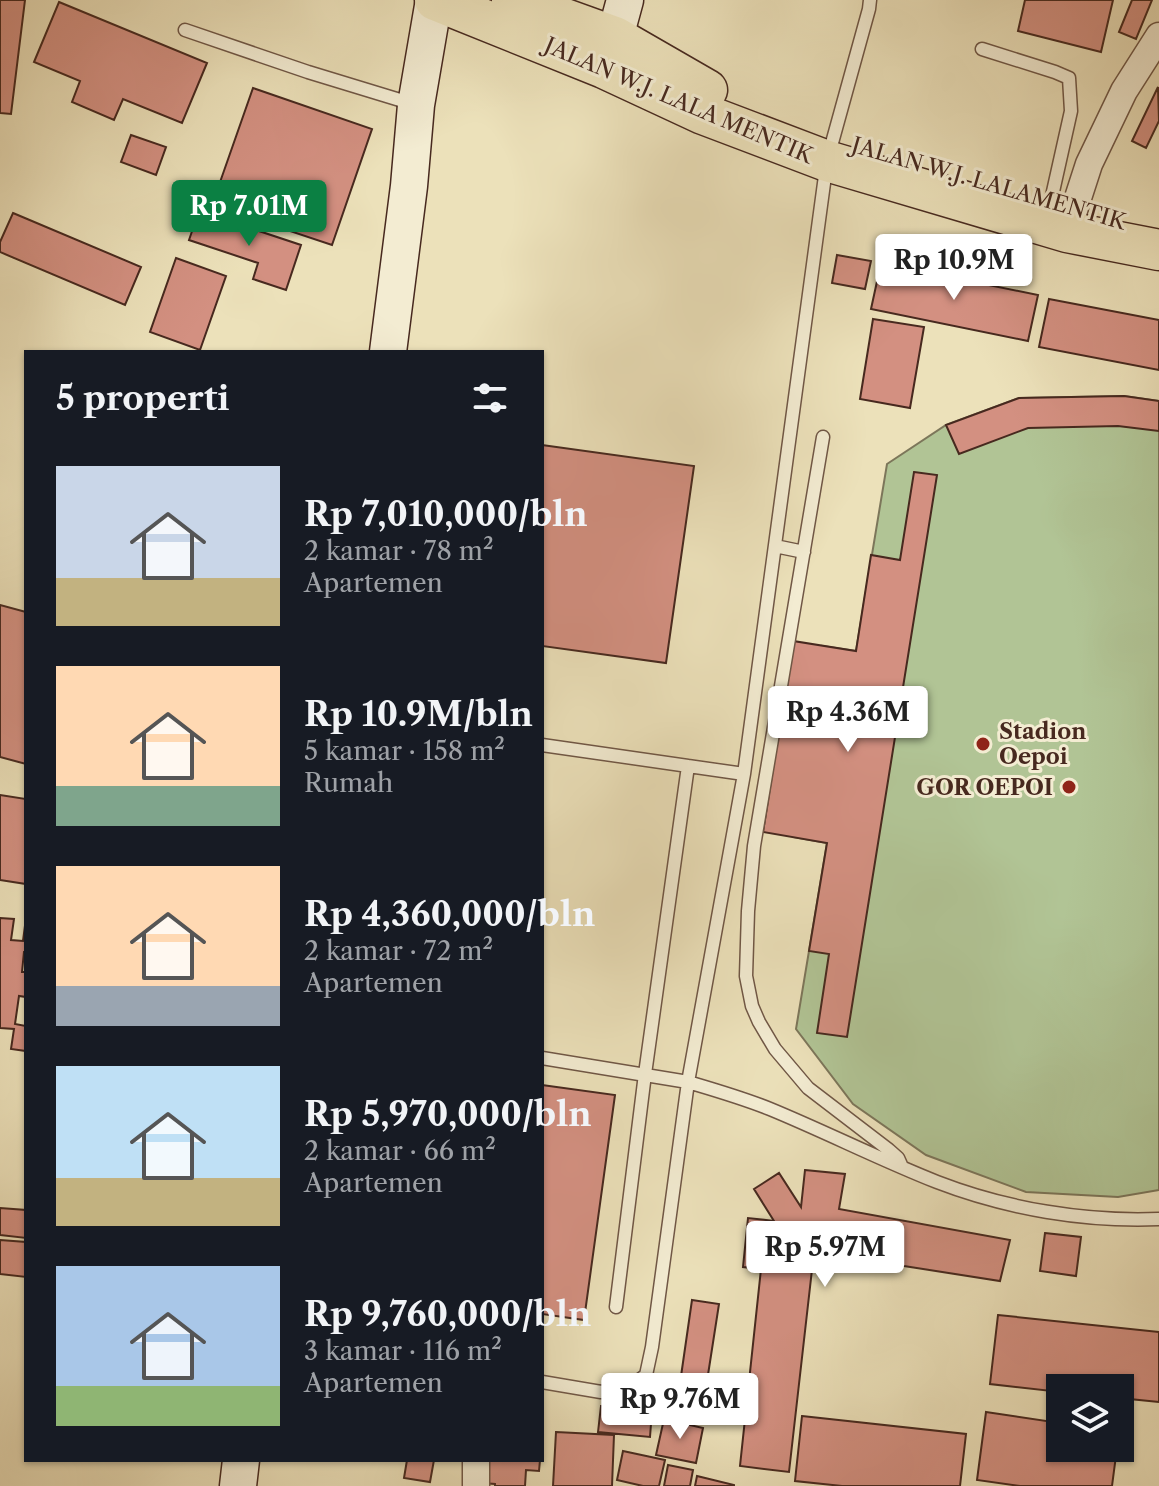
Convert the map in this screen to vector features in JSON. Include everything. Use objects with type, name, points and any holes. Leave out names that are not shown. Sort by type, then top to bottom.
[{"type":"main road","name":"JALAN W.J. LALA MENTIK","points":[[435,0],[615,35],[703,114],[830,149],[1159,250]]},
{"type":"main road","points":[[512,0],[615,35]]},
{"type":"main road","name":"JALAN W.J. LALAMENTIK","points":[[1058,218],[1159,231]]},
{"type":"street","points":[[388,350],[416,105],[435,0]]},
{"type":"street","points":[[1058,218],[1089,164],[1118,103],[1159,36]]},
{"type":"street","points":[[238,1486],[241,1462]]},
{"type":"street","points":[[476,1462],[476,1486]]},
{"type":"lane","points":[[544,1382],[601,1392],[628,1388],[646,1375],[688,1082],[744,774],[830,149],[870,0]]},
{"type":"lane","points":[[185,30],[416,105]]},
{"type":"lane","points":[[982,49],[1069,78],[1071,111],[1058,218]]},
{"type":"lane","points":[[823,437],[754,846],[746,976],[759,1022],[775,1049],[808,1088],[889,1150],[902,1167]]},
{"type":"lane","points":[[775,546],[804,552]]},
{"type":"lane","points":[[544,745],[744,774]]},
{"type":"lane","points":[[616,1307],[688,766]]},
{"type":"lane","points":[[544,1058],[688,1082],[766,1107],[939,1183],[1010,1205],[1059,1214],[1122,1220],[1159,1219]]},
{"type":"green space","name":"Stadion Oepoi","points":[[1124,396],[1159,401],[1159,1190],[1118,1197],[1026,1192],[926,1155],[853,1104],[796,1029],[827,843],[793,837],[822,646],[856,651],[887,464],[946,425],[1019,398]]},
{"type":"building","points":[[0,0],[25,0],[11,114],[0,113]]},
{"type":"building","points":[[1025,0],[1113,0],[1101,52],[1018,31]]},
{"type":"building","points":[[1132,0],[1152,0],[1136,39],[1119,32]]},
{"type":"building","points":[[59,2],[207,63],[182,123],[123,99],[114,120],[72,102],[80,81],[34,62]]},
{"type":"building","points":[[1158,87],[1159,121],[1146,148],[1132,141]]},
{"type":"building","points":[[253,88],[372,129],[332,245],[212,205]]},
{"type":"building","points":[[131,135],[166,147],[156,175],[121,162]]},
{"type":"building","points":[[199,211],[301,245],[286,290],[253,279],[258,263],[189,240]]},
{"type":"building","points":[[13,213],[141,267],[125,305],[0,252],[0,242]]},
{"type":"building","points":[[837,255],[871,261],[865,289],[832,283]]},
{"type":"building","points":[[176,258],[226,276],[200,350],[150,332]]},
{"type":"building","points":[[881,263],[1038,295],[1028,341],[871,309]]},
{"type":"building","points":[[1049,299],[1159,320],[1159,370],[1039,347]]},
{"type":"building","points":[[873,319],[924,327],[910,408],[860,399]]},
{"type":"building","points":[[1124,396],[1159,401],[1159,431],[1118,426],[1028,428],[959,454],[946,425],[1019,398]]},
{"type":"building","points":[[544,445],[694,466],[666,663],[544,646]]},
{"type":"building","points":[[914,472],[937,475],[847,1037],[817,1033],[829,954],[809,951],[827,843],[763,832],[793,641],[856,651],[871,555],[900,560]]},
{"type":"building","points":[[0,605],[24,611],[24,763],[0,757]]},
{"type":"building","points":[[0,795],[24,799],[24,884],[0,880]]},
{"type":"building","points":[[0,918],[14,919],[11,940],[23,941],[24,933],[24,997],[19,996],[15,1024],[24,1026],[24,1051],[11,1049],[14,1029],[0,1028]]},
{"type":"building","points":[[544,1085],[615,1095],[584,1320],[544,1314]]},
{"type":"building","points":[[805,1170],[845,1174],[839,1209],[1010,1240],[1000,1281],[814,1252],[789,1472],[740,1466],[761,1269],[743,1267],[748,1218],[774,1221],[754,1189],[779,1173],[801,1207]]},
{"type":"building","points":[[0,1208],[24,1210],[24,1238],[0,1235]]},
{"type":"building","points":[[1045,1233],[1081,1237],[1076,1276],[1040,1271]]},
{"type":"building","points":[[0,1240],[24,1242],[24,1277],[0,1274]]},
{"type":"building","points":[[692,1300],[719,1304],[705,1394],[679,1390]]},
{"type":"building","points":[[998,1315],[1159,1332],[1159,1402],[1134,1399],[1134,1374],[1046,1374],[1046,1390],[990,1384]]},
{"type":"building","points":[[601,1406],[652,1411],[650,1437],[598,1432]]},
{"type":"building","points":[[986,1412],[1046,1421],[1046,1462],[1115,1462],[1112,1486],[1020,1486],[977,1480]]},
{"type":"building","points":[[802,1416],[966,1434],[960,1486],[842,1486],[795,1481]]},
{"type":"building","points":[[664,1419],[703,1428],[696,1463],[656,1455]]},
{"type":"building","points":[[556,1432],[614,1435],[612,1486],[553,1486]]},
{"type":"building","points":[[623,1451],[665,1460],[659,1486],[617,1480]]},
{"type":"building","points":[[407,1462],[434,1462],[430,1482],[404,1478]]},
{"type":"building","points":[[483,1462],[540,1462],[539,1471],[526,1470],[525,1486],[482,1483]]},
{"type":"building","points":[[668,1465],[693,1470],[690,1486],[664,1486]]},
{"type":"building","points":[[697,1476],[734,1485],[734,1486],[695,1486]]},
{"type":"place","name":"Stadion Oepoi","points":[[983,744]]},
{"type":"place","name":"GOR OEPOI","points":[[1069,787]]}]
